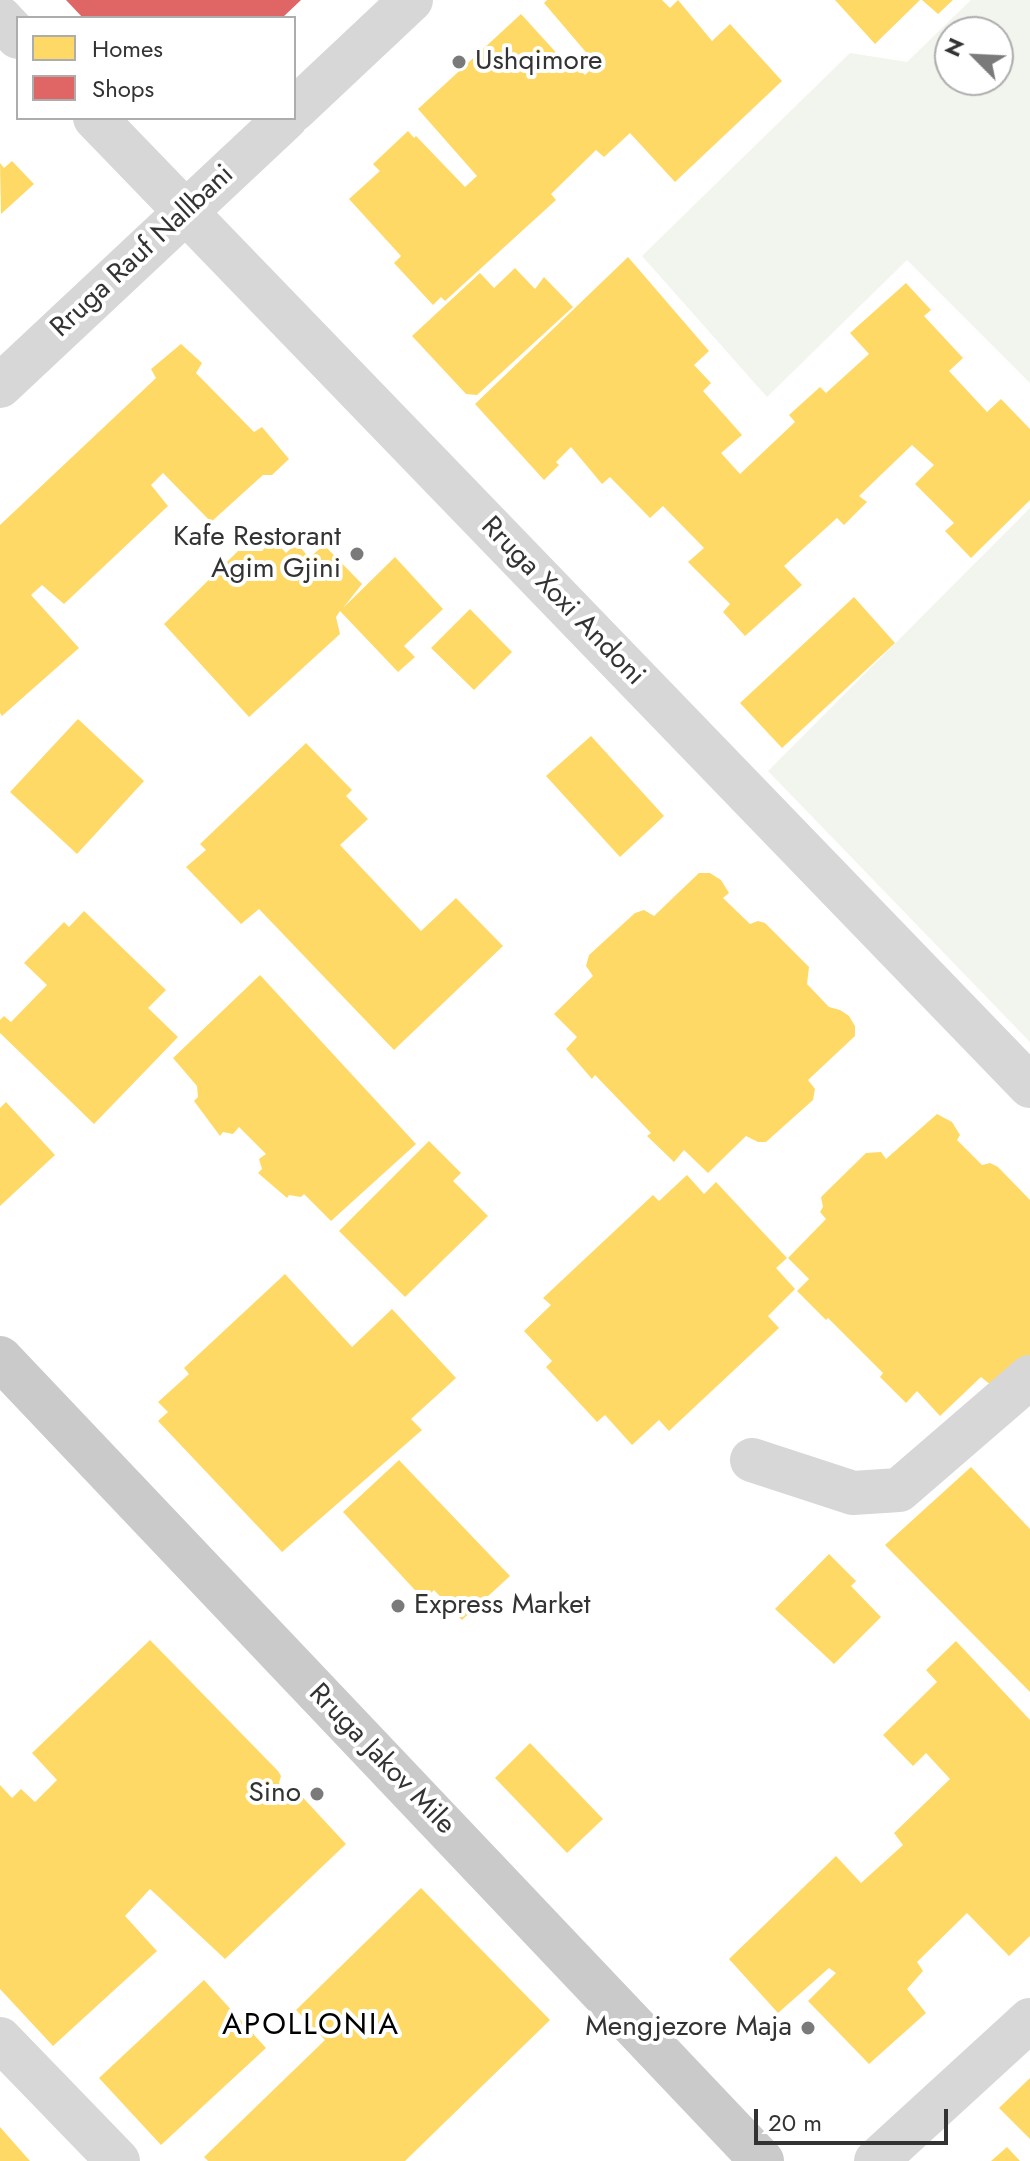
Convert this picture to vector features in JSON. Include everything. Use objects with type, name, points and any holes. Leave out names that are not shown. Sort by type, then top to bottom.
[{"type":"main road","name":"Rruga Jakov Mile","points":[[0,1358],[762,2161]]},
{"type":"street","points":[[296,108],[411,0]]},
{"type":"street","points":[[0,18],[16,35]]},
{"type":"street","name":"Rruga Xoxi Andoni","points":[[97,120],[1030,1086]]},
{"type":"street","name":"Rruga Rauf Nallbani","points":[[0,386],[284,120]]},
{"type":"street","points":[[752,1460],[853,1493],[899,1490],[1030,1377]]},
{"type":"street","points":[[876,2161],[1030,2020]]},
{"type":"street","points":[[0,2039],[118,2161]]},
{"type":"shaded area","points":[[971,0],[1030,0],[1030,383],[907,260],[767,397],[642,256],[850,53],[907,62],[934,36],[934,96],[1014,96],[1014,16],[954,16]]},
{"type":"shaded area","points":[[1030,508],[1030,1042],[768,771]]},
{"type":"building: Homes","points":[[547,0],[662,0],[670,8],[678,0],[712,41],[730,24],[782,81],[675,182],[630,133],[604,157],[596,150],[551,194],[556,200],[445,301],[441,297],[433,305],[394,263],[401,256],[349,199],[380,171],[373,164],[408,131],[465,187],[477,176],[418,109],[521,14],[562,59],[564,55],[585,75],[596,64],[544,3]]},
{"type":"building: Homes","points":[[835,0],[920,0],[875,44]]},
{"type":"building: Homes","points":[[922,0],[953,0],[938,14]]},
{"type":"building: Homes","points":[[12,161],[34,184],[1,214],[0,163],[4,168]]},
{"type":"building: Homes","points":[[628,257],[709,351],[694,365],[711,383],[703,391],[742,435],[721,453],[740,474],[795,422],[789,415],[820,387],[826,393],[869,354],[850,333],[906,283],[931,310],[924,316],[963,358],[949,371],[987,412],[1001,399],[1030,429],[1030,500],[971,558],[945,531],[954,523],[915,484],[934,465],[912,445],[859,496],[867,502],[844,525],[837,518],[784,566],[802,585],[745,636],[723,612],[730,604],[688,562],[704,548],[663,506],[650,518],[610,477],[602,484],[571,447],[544,480],[475,404]]},
{"type":"building: Homes","points":[[515,268],[535,289],[544,277],[573,307],[477,395],[466,394],[412,336],[480,273],[494,288]]},
{"type":"building: Homes","points":[[181,344],[202,363],[196,373],[254,432],[262,427],[289,459],[272,475],[263,475],[211,522],[163,473],[151,485],[168,506],[64,604],[42,585],[31,595],[79,648],[2,716],[0,525],[156,378],[151,369]]},
{"type":"building: Homes","points":[[273,539],[286,553],[297,543],[309,558],[324,545],[362,584],[343,608],[395,557],[443,609],[404,646],[415,657],[398,672],[340,611],[336,617],[340,634],[249,717],[164,624],[238,551],[262,551]]},
{"type":"building: Homes","points":[[854,597],[895,643],[782,748],[740,703]]},
{"type":"building: Homes","points":[[470,609],[512,652],[474,690],[431,648]]},
{"type":"building: Homes","points":[[78,719],[144,781],[77,854],[10,792]]},
{"type":"building: Homes","points":[[591,736],[664,816],[620,857],[546,776]]},
{"type":"building: Homes","points":[[306,743],[352,790],[346,796],[368,819],[340,845],[421,931],[456,898],[503,946],[394,1050],[259,909],[241,924],[186,867],[206,850],[200,844]]},
{"type":"building: Homes","points":[[699,873],[710,873],[721,880],[729,893],[723,898],[750,924],[758,921],[765,923],[809,967],[807,984],[829,1007],[849,1016],[855,1026],[855,1036],[808,1080],[815,1089],[813,1100],[766,1142],[746,1136],[708,1173],[684,1150],[674,1162],[647,1136],[651,1133],[595,1075],[592,1079],[566,1049],[577,1037],[554,1014],[593,976],[586,966],[589,955],[635,913],[644,910],[654,916]]},
{"type":"building: Homes","points":[[84,911],[166,990],[148,1008],[178,1037],[94,1124],[0,1033],[0,1020],[4,1016],[11,1022],[47,985],[24,963],[64,922],[69,927]]},
{"type":"building: Homes","points":[[260,975],[416,1144],[331,1221],[304,1194],[301,1197],[289,1195],[287,1198],[258,1173],[262,1169],[259,1159],[266,1154],[239,1127],[233,1134],[223,1132],[220,1136],[194,1101],[198,1097],[197,1086],[173,1058]]},
{"type":"building: Homes","points":[[6,1102],[55,1155],[0,1206],[0,1108]]},
{"type":"building: Homes","points":[[937,1114],[952,1122],[960,1135],[957,1140],[982,1165],[990,1163],[998,1167],[1030,1200],[1030,1356],[992,1386],[981,1377],[940,1416],[917,1391],[906,1403],[880,1377],[883,1373],[797,1291],[809,1279],[788,1258],[826,1219],[820,1212],[823,1207],[821,1197],[866,1153],[881,1152],[886,1159]]},
{"type":"building: Homes","points":[[429,1141],[461,1173],[453,1181],[488,1216],[405,1297],[339,1231]]},
{"type":"building: Homes","points":[[687,1175],[704,1194],[716,1182],[787,1258],[776,1268],[795,1289],[768,1316],[779,1328],[669,1431],[659,1420],[632,1445],[605,1415],[597,1422],[546,1367],[552,1361],[524,1331],[551,1305],[543,1298],[653,1195],[659,1201]]},
{"type":"building: Homes","points":[[285,1274],[352,1347],[392,1309],[456,1378],[411,1419],[422,1430],[282,1552],[158,1421],[168,1412],[158,1402],[189,1374],[184,1368]]},
{"type":"building: Homes","points":[[399,1460],[510,1576],[462,1620],[434,1590],[424,1600],[343,1512]]},
{"type":"building: Homes","points":[[971,1467],[1030,1529],[1030,1692],[885,1545]]},
{"type":"building: Homes","points":[[829,1554],[856,1581],[851,1586],[881,1617],[834,1664],[775,1609]]},
{"type":"building: Homes","points":[[150,1640],[278,1771],[281,1776],[279,1783],[284,1789],[294,1788],[346,1844],[225,1959],[150,1889],[125,1916],[157,1951],[53,2046],[0,1989],[0,1785],[12,1798],[21,1789],[35,1802],[57,1780],[32,1753]]},
{"type":"building: Homes","points":[[956,1641],[1030,1720],[1030,1936],[1009,1956],[967,1913],[917,1962],[923,1971],[907,1989],[926,2013],[869,2064],[808,2001],[836,1973],[829,1968],[778,2013],[729,1959],[836,1856],[861,1883],[903,1845],[894,1833],[950,1779],[926,1753],[913,1766],[883,1735],[937,1682],[926,1670]]},
{"type":"building: Homes","points":[[530,1743],[603,1819],[567,1853],[495,1778]]},
{"type":"building: Homes","points":[[421,1888],[550,2020],[405,2161],[208,2161],[204,2157],[325,2040],[296,2010]]},
{"type":"building: Homes","points":[[204,1980],[266,2048],[161,2145],[99,2078]]},
{"type":"building: Homes","points":[[1030,2078],[1030,2139],[999,2108]]},
{"type":"building: Homes","points":[[0,2127],[30,2161],[0,2161]]},
{"type":"building: Homes","points":[[1007,2147],[1020,2161],[991,2161]]},
{"type":"building: Shops","points":[[66,0],[301,0],[284,16],[81,16]]},
{"type":"place","name":"Ushqimore","points":[[459,62]]},
{"type":"place","name":"Kafe Restorant Agim Gjini","points":[[357,554]]},
{"type":"place","name":"Express Market","points":[[398,1606]]},
{"type":"place","name":"Sino","points":[[317,1794]]},
{"type":"place","name":"Mengjezore Maja","points":[[808,2028]]},
{"type":"district","name":"APOLLONIA","points":[[311,2027]]}]
